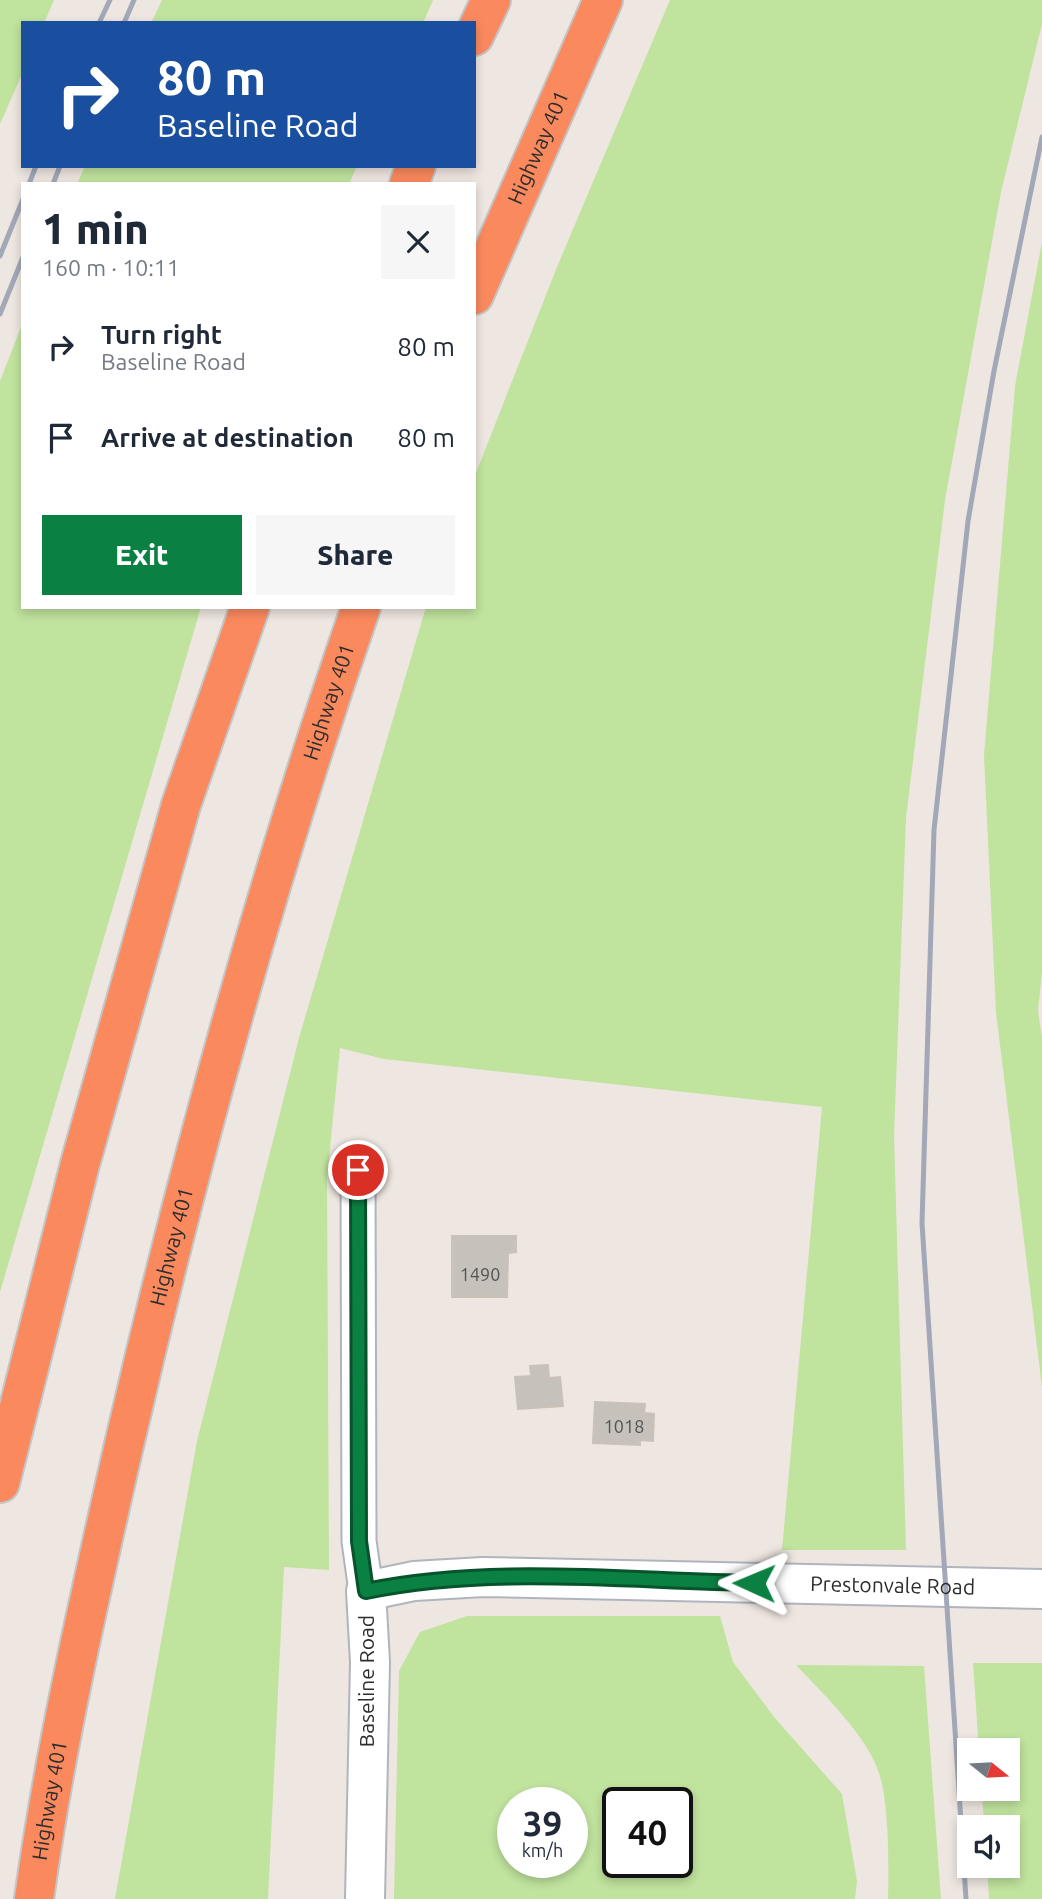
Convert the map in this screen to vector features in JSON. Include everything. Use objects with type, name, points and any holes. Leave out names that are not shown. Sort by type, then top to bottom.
[{"type":"highway","points":[[476,32],[491,0]]},
{"type":"highway","name":"Highway 401","points":[[476,290],[603,0]]},
{"type":"highway","points":[[0,1483],[80,1164],[181,805],[249,609]]},
{"type":"highway","name":"Highway 401","points":[[34,1899],[92,1587],[155,1310],[234,1011],[360,609]]},
{"type":"street","name":"Baseline Road","points":[[358,1170],[359,1541],[366,1591],[370,1662],[365,1899]]},
{"type":"street","name":"Prestonvale Road","points":[[366,1591],[414,1581],[483,1577],[1042,1589]]},
{"type":"green space","points":[[0,0],[54,0],[45,21],[21,21],[21,77],[0,124]]},
{"type":"green space","points":[[162,0],[433,0],[424,21],[152,21]]},
{"type":"green space","points":[[670,0],[1042,0],[1042,24],[1001,192],[945,500],[906,818],[894,1136],[906,1550],[782,1550],[822,1107],[384,1059],[340,1048],[327,1178],[329,1570],[284,1567],[268,1899],[115,1899],[197,1441],[299,1038],[425,609],[476,609],[476,473],[557,267]]},
{"type":"green space","points":[[84,168],[356,168],[350,182],[78,182]]},
{"type":"green space","points":[[1042,242],[1042,972],[1038,1011],[1042,1038],[1042,1387],[996,1012],[984,755],[1015,386]]},
{"type":"green space","points":[[21,327],[21,609],[200,609],[0,1292],[0,381]]},
{"type":"green space","points":[[467,1616],[720,1616],[733,1662],[774,1717],[842,1794],[857,1881],[855,1899],[394,1899],[399,1671],[420,1632]]},
{"type":"green space","points":[[973,1663],[1042,1663],[1042,1899],[989,1899],[988,1878],[1020,1878],[1020,1815],[983,1815],[983,1801],[1020,1801],[1020,1738],[978,1738]]},
{"type":"green space","points":[[796,1665],[924,1666],[941,1899],[888,1899],[887,1819],[880,1776],[856,1731]]},
{"type":"building","points":[[452,1236],[516,1236],[516,1252],[508,1253],[507,1297],[452,1297]]},
{"type":"building","points":[[548,1365],[549,1378],[560,1377],[563,1406],[518,1409],[515,1377],[531,1376],[530,1366]]},
{"type":"building","points":[[595,1402],[645,1404],[644,1413],[654,1414],[653,1441],[640,1440],[640,1445],[593,1443]]},
{"type":"railway","points":[[100,21],[110,0]]},
{"type":"railway","points":[[125,21],[134,0]]},
{"type":"railway","points":[[966,1899],[922,1223],[934,830],[968,521],[994,371],[1042,137]]},
{"type":"railway","points":[[30,182],[35,168]]},
{"type":"railway","points":[[54,182],[59,168]]},
{"type":"railway","points":[[0,256],[21,204]]},
{"type":"railway","points":[[0,314],[21,262]]},
{"type":"route","points":[[358,1170],[359,1541],[366,1591],[414,1581],[483,1577],[754,1583]]}]
